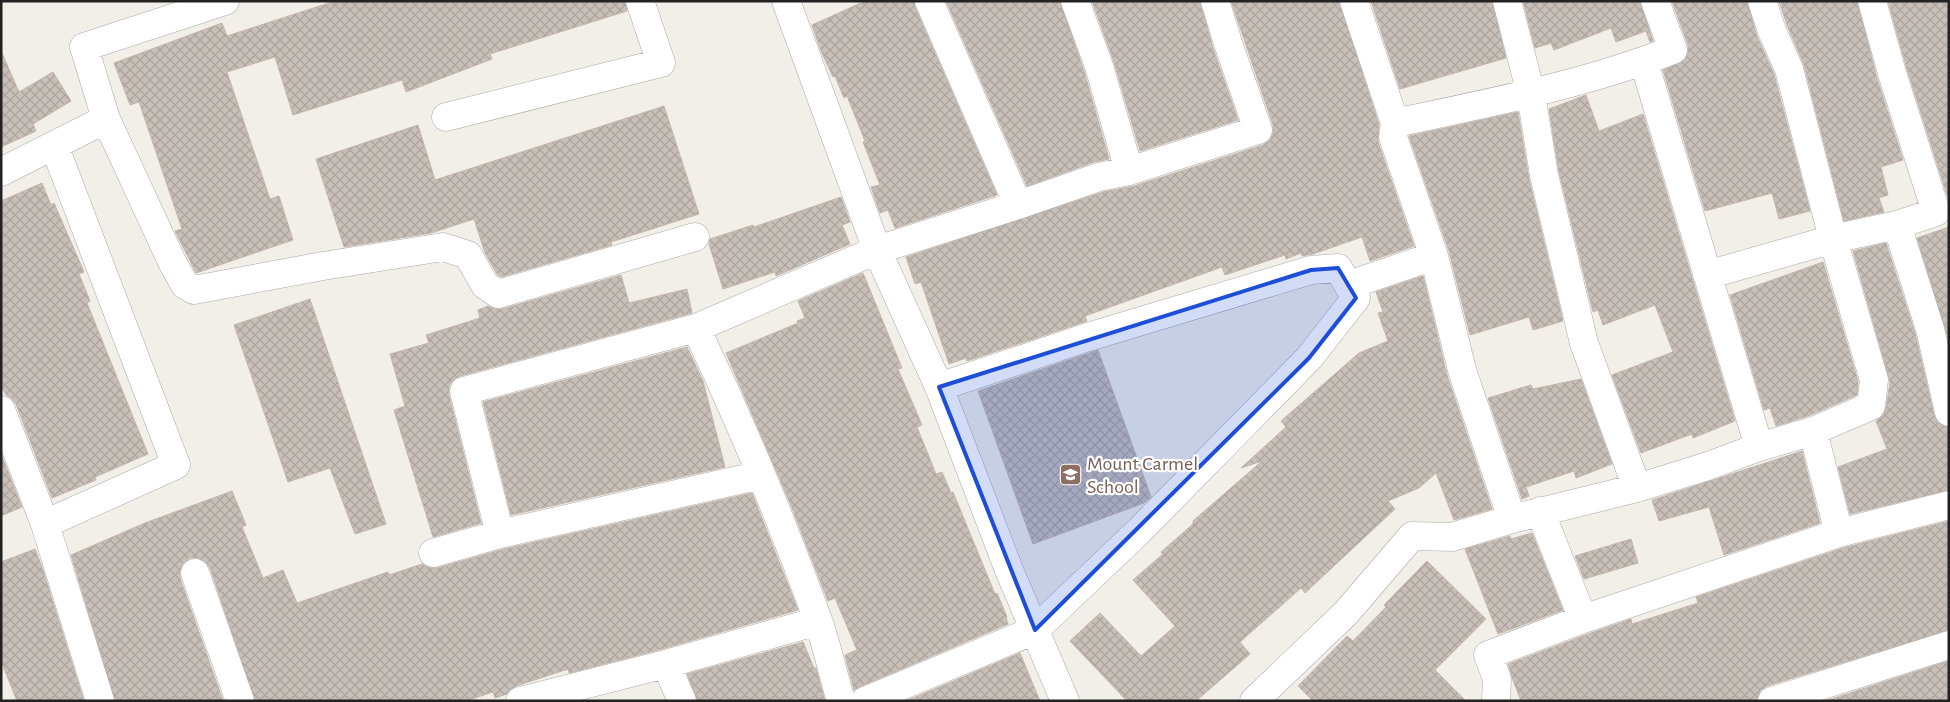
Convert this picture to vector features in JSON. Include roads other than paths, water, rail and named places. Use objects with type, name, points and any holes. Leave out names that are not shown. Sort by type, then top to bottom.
[{"type":"street","points":[[225,1],[84,47],[106,119],[173,264],[185,285],[194,290],[323,266],[443,247],[468,255],[485,284],[498,294],[695,237]]},
{"type":"street","points":[[446,117],[661,63],[640,1]]},
{"type":"street","points":[[786,1],[877,250],[939,387],[1009,570],[1065,701]]},
{"type":"street","points":[[928,1],[1018,206]]},
{"type":"street","points":[[1075,1],[1099,66],[1129,171]]},
{"type":"street","points":[[500,534],[464,391],[696,328],[877,250],[1018,206],[1099,178],[1129,171],[1258,130],[1215,1]]},
{"type":"street","points":[[1354,1],[1395,123],[1393,137],[1434,256],[1462,370],[1512,519]]},
{"type":"street","points":[[1507,1],[1530,94],[1544,175],[1584,343],[1637,488]]},
{"type":"street","points":[[1395,123],[1530,94],[1644,62],[1673,50],[1655,1]]},
{"type":"street","points":[[1254,701],[1346,613],[1412,536],[1452,537],[1540,511],[1637,488],[1813,431],[1871,406],[1874,380],[1833,239],[1789,69],[1772,31],[1762,1]]},
{"type":"street","points":[[1707,275],[1833,239],[1897,225],[1936,212],[1892,73],[1872,1]]},
{"type":"street","points":[[1644,62],[1759,447]]},
{"type":"street","points":[[1,172],[106,119]]},
{"type":"street","points":[[45,524],[176,465],[54,145]]},
{"type":"street","points":[[1897,225],[1930,329],[1949,412]]},
{"type":"street","points":[[1349,285],[1434,256]]},
{"type":"street","points":[[865,701],[1035,630],[1140,530],[1309,358],[1356,298],[1338,268],[1311,270],[1085,338],[939,387]]},
{"type":"street","points":[[696,328],[733,406],[818,621],[841,701]]},
{"type":"street","points":[[1,410],[45,524],[100,701]]},
{"type":"street","points":[[1813,431],[1839,533]]},
{"type":"street","points":[[433,554],[500,534],[761,475]]},
{"type":"street","points":[[1496,701],[1497,679],[1488,655],[1583,619],[1839,533],[1949,504]]},
{"type":"street","points":[[1540,511],[1583,619]]},
{"type":"street","points":[[194,573],[240,701]]},
{"type":"street","points":[[520,701],[555,696],[818,621]]},
{"type":"street","points":[[1772,701],[1949,645]]},
{"type":"street","points":[[666,664],[682,701]]},
{"type":"place","name":"Mount Carmel School","points":[[1071,475]]}]
